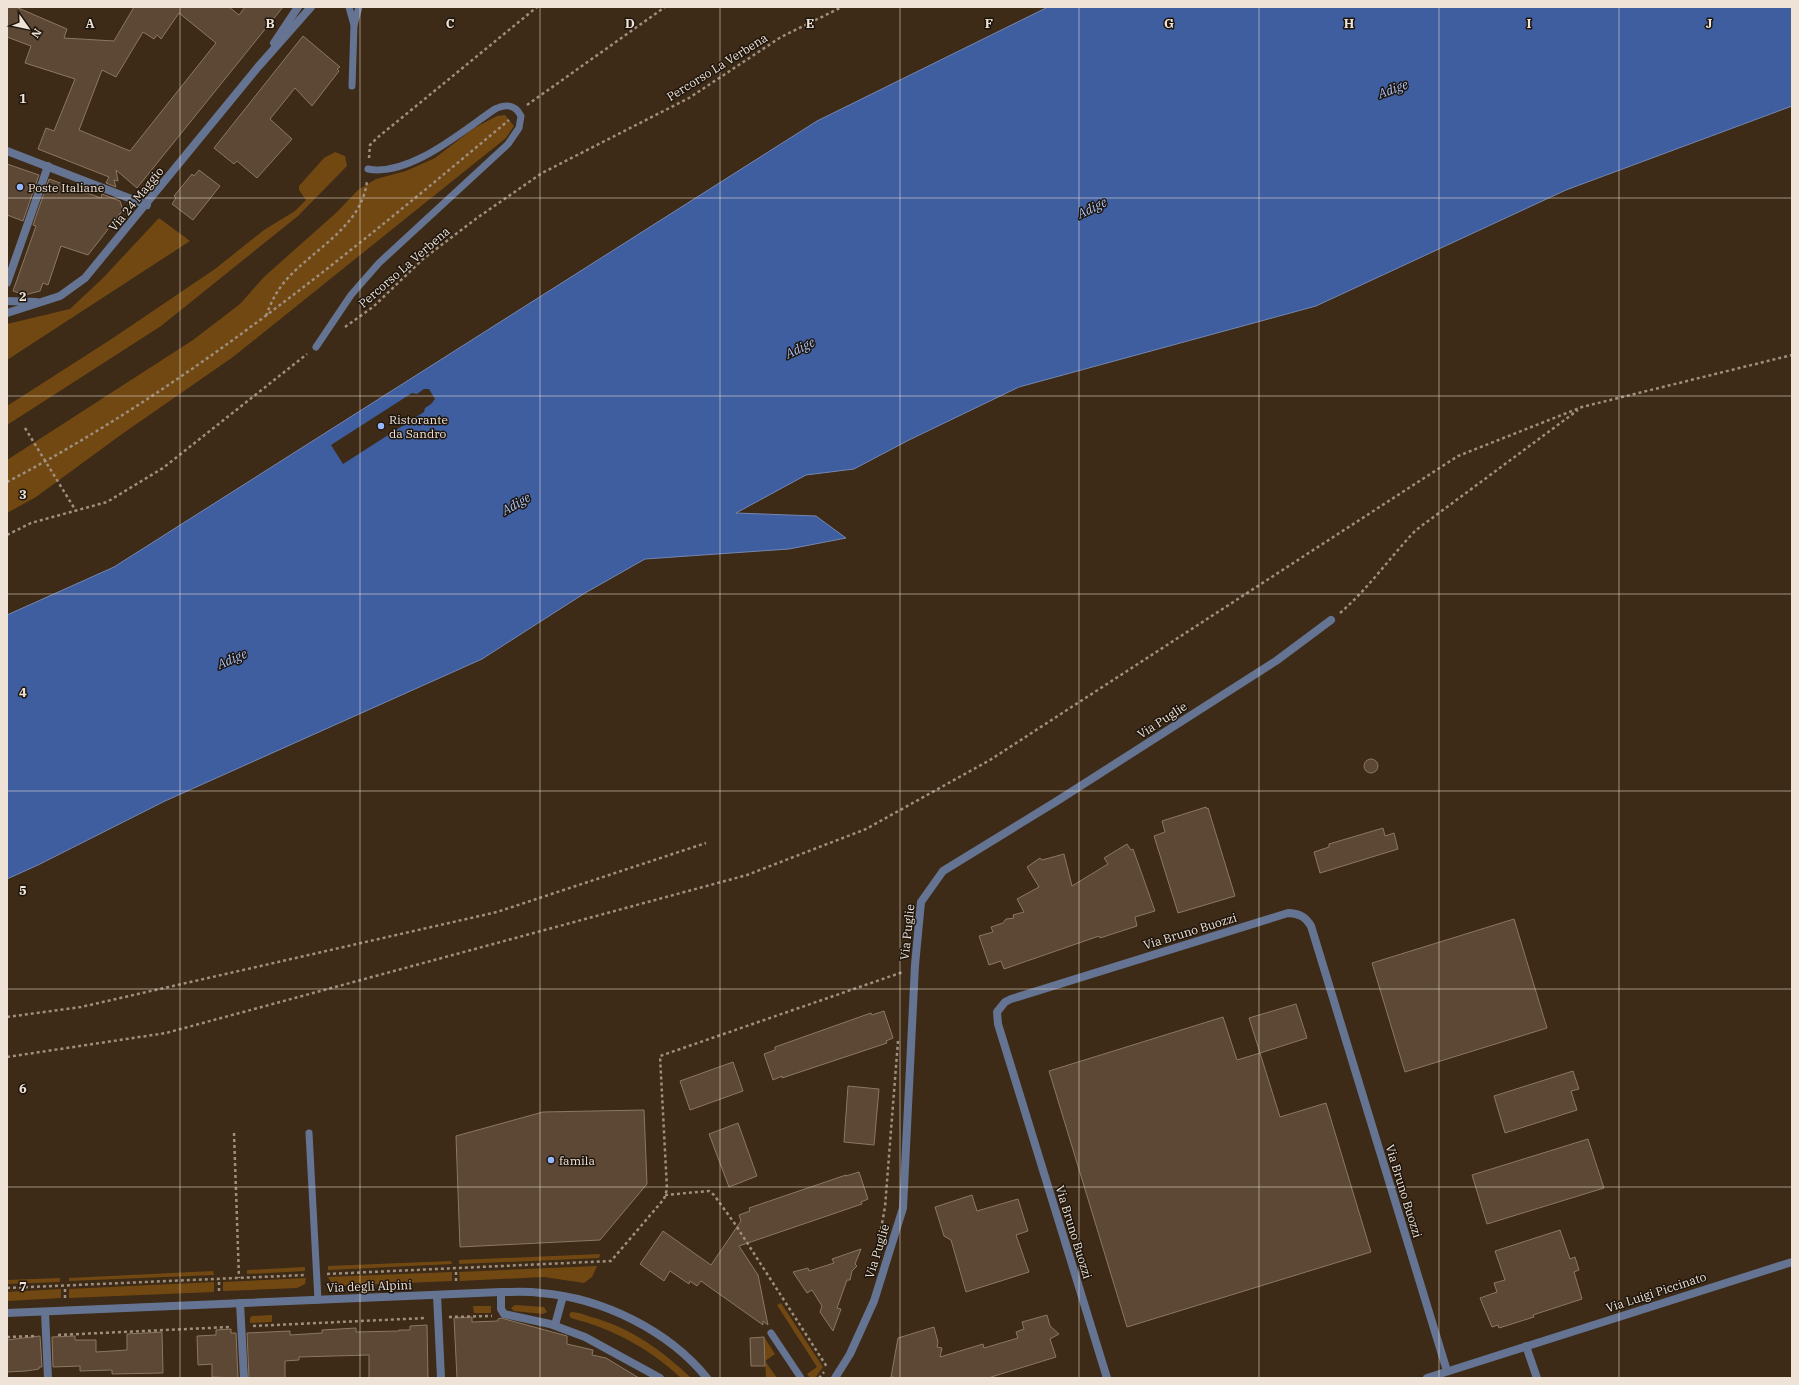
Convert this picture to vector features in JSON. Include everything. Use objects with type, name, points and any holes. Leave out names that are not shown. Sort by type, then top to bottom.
[{"type":"street","name":"Via 24 Maggio","points":[[258,67],[298,7]]},
{"type":"street","name":"Via 24 Maggio","points":[[7,313],[49,301],[73,288],[85,278],[147,205],[258,67],[311,7]]},
{"type":"street","points":[[7,151],[147,205]]},
{"type":"street","points":[[7,283],[48,166]]},
{"type":"street","points":[[7,301],[30,303],[49,301]]},
{"type":"street","name":"Via Puglie","points":[[835,1378],[850,1354],[874,1301],[903,1208],[915,968],[920,902],[943,871],[1057,801],[1276,661],[1331,620]]},
{"type":"street","name":"Via Bruno Buozzi","points":[[1107,1378],[998,1024],[997,1012],[1005,1002],[1011,999],[1288,913],[1299,914],[1308,921],[1311,926],[1447,1371]]},
{"type":"street","name":"Via Luigi Piccinato","points":[[1427,1378],[1792,1262]]},
{"type":"street","points":[[501,1292],[502,1311],[507,1315],[534,1319],[600,1344],[660,1378]]},
{"type":"street","name":"Via degli Alpini","points":[[7,1313],[501,1292],[541,1293],[563,1296],[609,1309],[639,1324],[681,1352],[707,1378]]},
{"type":"street","points":[[437,1295],[441,1378]]},
{"type":"street","points":[[555,1326],[563,1296]]},
{"type":"street","points":[[240,1303],[244,1378]]},
{"type":"street","points":[[45,1312],[48,1378]]},
{"type":"street","points":[[1526,1346],[1537,1378]]},
{"type":"lane","points":[[349,7],[354,25]]},
{"type":"lane","points":[[352,86],[354,25],[359,7]]},
{"type":"lane","points":[[316,346],[351,295],[379,263],[508,144],[519,128],[521,116],[516,108],[511,106],[501,106],[494,109],[430,152],[415,160],[388,169],[368,169]]},
{"type":"lane","points":[[309,1133],[318,1300]]},
{"type":"lane","points":[[771,1333],[801,1378]]},
{"type":"path","points":[[266,316],[273,299],[288,278],[342,228],[357,211],[364,196],[370,149],[373,142],[537,7]]},
{"type":"path","points":[[526,107],[665,7]]},
{"type":"path","name":"Percorso La Verbena","points":[[341,329],[373,307],[423,259],[477,218],[542,173],[689,98],[781,37],[842,7]]},
{"type":"path","points":[[7,482],[45,462],[174,381],[266,316],[427,189],[511,118]]},
{"type":"path","points":[[7,535],[31,523],[107,502],[163,468],[316,346]]},
{"type":"path","points":[[7,1058],[174,1031],[748,875],[866,829],[990,760],[1458,456],[1582,407],[1792,355]]},
{"type":"path","points":[[1331,620],[1358,598],[1397,549],[1416,530],[1582,407]]},
{"type":"path","points":[[25,428],[76,511]]},
{"type":"path","points":[[7,1018],[81,1007],[496,912],[706,843]]},
{"type":"path","points":[[328,1274],[611,1261],[664,1199],[667,1189],[660,1056],[915,968]]},
{"type":"path","points":[[902,980],[903,973]]},
{"type":"path","points":[[880,1236],[885,1207],[898,1035]]},
{"type":"path","points":[[234,1133],[239,1278]]},
{"type":"path","points":[[665,1195],[709,1192],[714,1195],[735,1224],[827,1367]]},
{"type":"path","points":[[456,1272],[456,1281]]},
{"type":"path","points":[[7,1288],[306,1275]]},
{"type":"path","points":[[219,1282],[219,1291]]},
{"type":"path","points":[[65,1289],[65,1298]]},
{"type":"path","points":[[446,1318],[507,1315]]},
{"type":"path","points":[[250,1326],[429,1318]]},
{"type":"path","points":[[54,1335],[232,1327]]},
{"type":"path","points":[[7,1337],[37,1336]]},
{"type":"path","points":[[819,1378],[831,1361]]},
{"type":"shaded area","points":[[505,115],[514,126],[506,138],[233,357],[122,434],[36,497],[7,513],[7,460],[193,340],[240,304],[264,277],[337,212],[358,190],[376,179],[406,171],[435,158],[474,128],[497,116]]},
{"type":"shaded area","points":[[335,152],[345,156],[347,166],[298,216],[161,326],[7,425],[7,406],[110,340],[215,269],[264,230],[295,211],[306,200],[299,190],[299,186],[324,158]]},
{"type":"shaded area","points":[[159,218],[190,241],[7,360],[7,324],[70,309],[103,278]]},
{"type":"shaded area","points":[[600,1254],[599,1258],[459,1264],[459,1260]]},
{"type":"shaded area","points":[[451,1261],[452,1264],[328,1270],[328,1266]]},
{"type":"shaded area","points":[[597,1266],[592,1277],[584,1283],[544,1277],[460,1281],[459,1272]]},
{"type":"shaded area","points":[[305,1267],[305,1271],[247,1274],[247,1270]]},
{"type":"shaded area","points":[[213,1271],[214,1275],[69,1281],[69,1278]]},
{"type":"shaded area","points":[[452,1272],[452,1281],[338,1286],[332,1284],[328,1277]]},
{"type":"shaded area","points":[[60,1278],[60,1282],[7,1284],[7,1280]]},
{"type":"shaded area","points":[[306,1278],[305,1284],[297,1288],[223,1291],[223,1282]]},
{"type":"shaded area","points":[[214,1282],[214,1292],[69,1298],[69,1289]]},
{"type":"shaded area","points":[[61,1289],[61,1298],[7,1301],[7,1292]]},
{"type":"shaded area","points":[[781,1303],[823,1367],[815,1378],[810,1378],[807,1374],[817,1367],[777,1305]]},
{"type":"shaded area","points":[[515,1305],[544,1307],[547,1312],[543,1314],[514,1311],[511,1308]]},
{"type":"shaded area","points":[[473,1306],[491,1306],[491,1313],[474,1313]]},
{"type":"shaded area","points":[[571,1312],[580,1313],[622,1328],[658,1350],[691,1378],[681,1378],[669,1367],[643,1349],[616,1334],[571,1318],[569,1315]]},
{"type":"shaded area","points":[[272,1315],[272,1322],[250,1323],[250,1318],[252,1316]]},
{"type":"shaded area","points":[[764,1337],[775,1354],[765,1361]]},
{"type":"shaded area","points":[[765,1361],[777,1378],[766,1378]]},
{"type":"water","name":"Adige","points":[[1048,7],[1792,7],[1792,106],[1566,190],[1316,306],[1019,387],[909,440],[854,469],[806,475],[736,513],[816,516],[846,538],[789,549],[645,559],[585,593],[482,659],[165,801],[7,879],[7,615],[114,567],[817,121]]},
{"type":"pier","name":"Ristorante da Sandro","points":[[424,389],[429,389],[435,399],[425,408],[424,412],[343,464],[331,445],[412,393],[417,394]]},
{"type":"building","points":[[7,7],[16,7],[67,29],[64,38],[114,41],[134,7],[229,7],[239,15],[245,7],[283,7],[137,188],[116,170],[118,181],[114,180],[116,187],[106,183],[109,177],[38,149],[46,128],[54,131],[75,79],[25,63],[31,46],[7,37]],"holes":[[[179,13],[216,43],[130,151],[79,130],[102,70],[116,77],[143,32],[154,39],[157,35],[161,39]]]},
{"type":"building","points":[[303,36],[340,67],[337,69],[339,71],[312,106],[295,88],[270,119],[292,139],[257,178],[237,161],[234,164],[214,148]]},
{"type":"building","name":"Poste Italiane","points":[[7,164],[39,175],[23,221],[7,215]]},
{"type":"building","points":[[199,170],[220,186],[193,220],[172,204],[176,198],[174,196],[192,174],[194,176]]},
{"type":"building","points":[[49,179],[101,198],[102,194],[120,201],[123,210],[88,255],[61,246],[48,285],[43,283],[40,291],[25,295],[13,291],[36,226],[33,225]]},
{"type":"building","points":[[1368,759],[1374,759],[1378,763],[1378,769],[1374,773],[1368,773],[1364,769],[1364,763]]},
{"type":"building","points":[[1206,807],[1207,809],[1208,808],[1235,896],[1178,913],[1154,836],[1165,832],[1162,821]]},
{"type":"building","points":[[1383,828],[1385,836],[1394,833],[1398,849],[1320,873],[1314,852],[1329,847],[1329,844]]},
{"type":"building","points":[[1127,844],[1131,850],[1133,849],[1155,911],[1135,917],[1137,926],[1100,938],[1099,936],[1004,969],[1001,961],[989,965],[979,936],[993,932],[991,927],[1003,923],[1006,919],[1014,918],[1013,915],[1024,912],[1017,899],[1039,887],[1027,867],[1040,858],[1042,860],[1064,854],[1072,886],[1108,864],[1104,858]]},
{"type":"building","points":[[1514,919],[1547,1028],[1405,1072],[1372,963]]},
{"type":"building","points":[[1296,1004],[1307,1038],[1260,1053],[1249,1018]]},
{"type":"building","points":[[884,1011],[893,1038],[886,1041],[887,1043],[773,1080],[764,1054],[775,1050],[775,1047],[871,1013],[872,1015]]},
{"type":"building","points":[[1223,1017],[1237,1060],[1260,1053],[1280,1117],[1326,1103],[1371,1252],[1127,1327],[1049,1071]]},
{"type":"building","points":[[733,1062],[743,1091],[690,1110],[680,1081]]},
{"type":"building","points":[[1573,1071],[1579,1089],[1571,1091],[1577,1110],[1505,1133],[1494,1096]]},
{"type":"building","points":[[848,1086],[879,1089],[874,1145],[844,1142]]},
{"type":"building","name":"famila","points":[[644,1110],[647,1184],[600,1240],[460,1247],[456,1136],[543,1112]]},
{"type":"building","points":[[738,1123],[757,1176],[729,1187],[709,1134]]},
{"type":"building","points":[[1588,1139],[1604,1188],[1487,1224],[1472,1175]]},
{"type":"building","points":[[859,1172],[868,1199],[861,1202],[862,1204],[739,1246],[758,1275],[768,1325],[763,1321],[763,1325],[701,1281],[697,1286],[690,1281],[689,1284],[670,1271],[664,1281],[640,1264],[663,1231],[711,1265],[741,1221],[739,1215],[750,1211],[749,1208]]},
{"type":"building","points":[[972,1195],[977,1211],[1018,1199],[1028,1231],[1016,1235],[1029,1272],[966,1292],[951,1240],[944,1236],[935,1207]]},
{"type":"building","points":[[1560,1230],[1570,1259],[1575,1257],[1579,1270],[1574,1272],[1582,1299],[1499,1328],[1498,1325],[1492,1327],[1480,1298],[1497,1292],[1494,1283],[1505,1280],[1495,1251]]},
{"type":"building","points":[[861,1249],[855,1264],[857,1266],[852,1271],[850,1280],[847,1280],[837,1308],[841,1309],[833,1331],[820,1312],[822,1306],[812,1290],[807,1293],[793,1272],[808,1268],[809,1271],[834,1263],[832,1259]]},
{"type":"building","points":[[1047,1315],[1050,1326],[1059,1334],[1050,1339],[1056,1357],[988,1378],[891,1377],[898,1338],[934,1327],[938,1342],[937,1347],[942,1348],[940,1357],[983,1344],[984,1348],[1018,1338],[1016,1332],[1024,1329],[1022,1322]]},
{"type":"building","points":[[472,1317],[472,1322],[498,1321],[498,1319],[501,1318],[567,1336],[567,1344],[593,1350],[592,1355],[606,1358],[639,1378],[457,1378],[454,1318]]},
{"type":"building","points":[[427,1325],[428,1378],[369,1378],[369,1355],[299,1357],[299,1360],[285,1361],[285,1378],[249,1378],[247,1333],[290,1331],[290,1335],[322,1333],[322,1330],[356,1328],[356,1332],[399,1331],[410,1330],[410,1326]]},
{"type":"building","points":[[231,1329],[231,1333],[236,1333],[238,1378],[212,1377],[212,1364],[198,1365],[197,1336],[216,1335],[216,1330]]},
{"type":"building","points":[[162,1332],[163,1373],[112,1374],[112,1370],[80,1371],[80,1366],[53,1367],[52,1337],[75,1336],[75,1340],[96,1340],[96,1352],[127,1350],[127,1334]]},
{"type":"building","points":[[40,1336],[42,1367],[39,1367],[39,1369],[26,1371],[7,1372],[7,1340]]},
{"type":"building","points":[[764,1337],[765,1366],[751,1366],[750,1338]]},
{"type":"place","name":"Poste Italiane","points":[[20,187]]},
{"type":"place","name":"Ristorante da Sandro","points":[[381,426]]},
{"type":"place","name":"famila","points":[[551,1160]]}]
